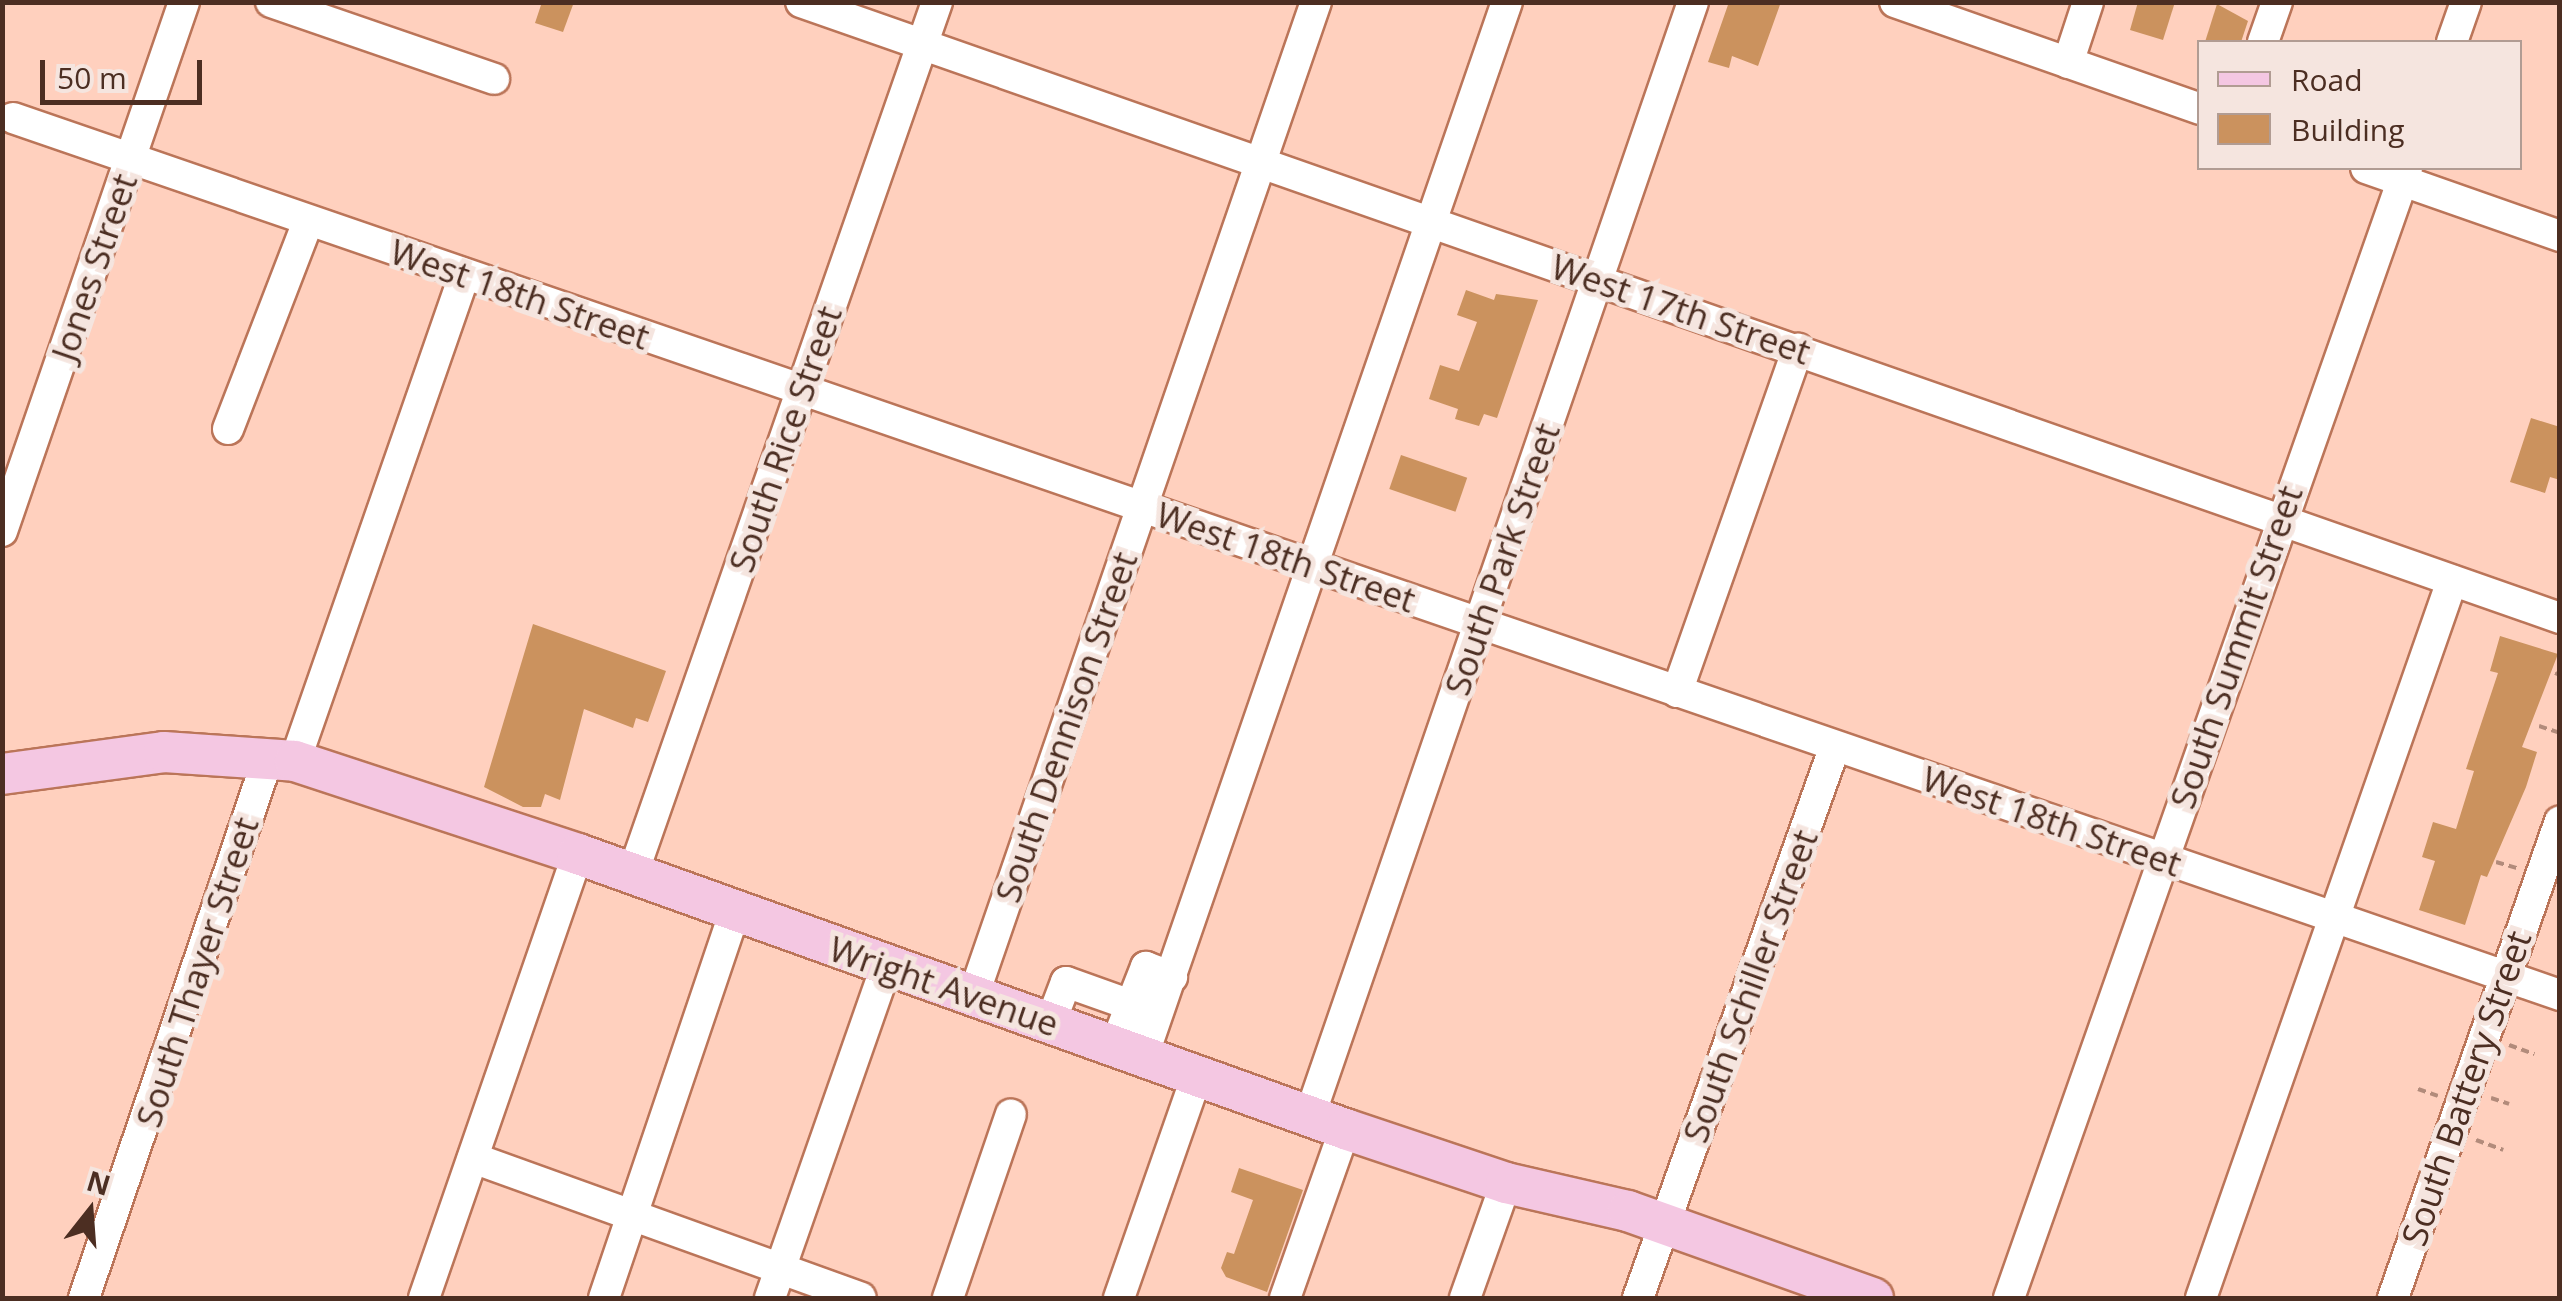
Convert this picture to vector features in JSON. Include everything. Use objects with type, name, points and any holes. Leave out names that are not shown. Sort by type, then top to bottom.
[{"type":"main road","name":"Wright Avenue","points":[[2,774],[102,757],[164,752],[282,760],[578,854],[973,997],[1506,1182],[1664,1225],[1818,1290],[1873,1298]]},
{"type":"street","name":"Jones Street","points":[[2,531],[184,2]]},
{"type":"street","points":[[271,2],[494,79]]},
{"type":"street","name":"West 17th Street","points":[[801,2],[1430,224],[2282,517],[2560,618]]},
{"type":"street","name":"South Rice Street","points":[[632,876],[937,2]]},
{"type":"street","name":"South Dennison Street","points":[[973,997],[1316,2]]},
{"type":"street","points":[[1129,1051],[1172,977],[1507,2]]},
{"type":"street","name":"South Park Street","points":[[1284,1298],[1328,1122],[1478,623],[1600,280],[1693,2]]},
{"type":"street","points":[[1895,2],[2197,108]]},
{"type":"street","points":[[2068,62],[2088,2]]},
{"type":"street","points":[[2264,40],[2277,2]]},
{"type":"street","points":[[2453,40],[2466,2]]},
{"type":"street","name":"West 18th Street","points":[[13,118],[2560,995]]},
{"type":"street","points":[[2379,170],[2405,174],[2560,236]]},
{"type":"street","name":"South Summit Street","points":[[2009,1298],[2405,174]]},
{"type":"street","points":[[228,428],[308,222]]},
{"type":"street","name":"South Thayer Street","points":[[84,1298],[464,276]]},
{"type":"street","points":[[1677,692],[1798,349]]},
{"type":"street","points":[[2200,1298],[2452,581]]},
{"type":"street","name":"South Schiller Street","points":[[1638,1298],[1835,746]]},
{"type":"street","name":"South Battery Street","points":[[2393,1298],[2560,821]]},
{"type":"street","points":[[424,1298],[578,854]]},
{"type":"street","points":[[604,1298],[736,912]]},
{"type":"street","points":[[775,1284],[886,966]]},
{"type":"street","points":[[1129,1051],[1131,1005],[1146,968],[1172,977]]},
{"type":"street","points":[[1050,1024],[1066,982],[1131,1005]]},
{"type":"street","points":[[1119,1298],[1197,1076]]},
{"type":"street","points":[[948,1298],[1012,1114]]},
{"type":"street","points":[[473,1158],[635,1214],[775,1284],[861,1298]]},
{"type":"street","points":[[1466,1298],[1506,1182]]},
{"type":"path","points":[[2539,726],[2560,733]]},
{"type":"path","points":[[2510,1045],[2534,1054]]},
{"type":"path","points":[[2491,1098],[2510,1104]]},
{"type":"path","points":[[2452,1132],[2503,1150]]},
{"type":"building","points":[[542,2],[574,2],[563,32],[535,23]]},
{"type":"building","points":[[1729,2],[1781,2],[1758,66],[1732,56],[1729,68],[1708,62]]},
{"type":"building","points":[[2138,2],[2175,2],[2163,40],[2130,30]]},
{"type":"building","points":[[2217,4],[2248,21],[2242,40],[2206,40]]},
{"type":"building","points":[[1466,290],[1494,300],[1496,294],[1538,300],[1497,418],[1484,414],[1479,426],[1455,419],[1458,409],[1429,399],[1440,365],[1459,371],[1477,322],[1457,315]]},
{"type":"building","points":[[2531,418],[2560,427],[2560,480],[2550,477],[2545,493],[2510,482]]},
{"type":"building","points":[[1401,455],[1467,478],[1455,512],[1389,489]]},
{"type":"building","points":[[533,624],[666,671],[648,722],[636,718],[633,728],[584,709],[560,800],[545,794],[541,807],[523,807],[484,787]]},
{"type":"building","points":[[2500,636],[2558,654],[2522,747],[2537,752],[2526,787],[2487,877],[2481,875],[2465,925],[2419,910],[2435,861],[2422,857],[2433,822],[2456,829],[2474,771],[2466,769],[2498,673],[2490,671]]},
{"type":"building","points":[[1239,1168],[1303,1190],[1267,1292],[1226,1277],[1221,1268],[1227,1252],[1234,1254],[1253,1200],[1231,1192]]}]
